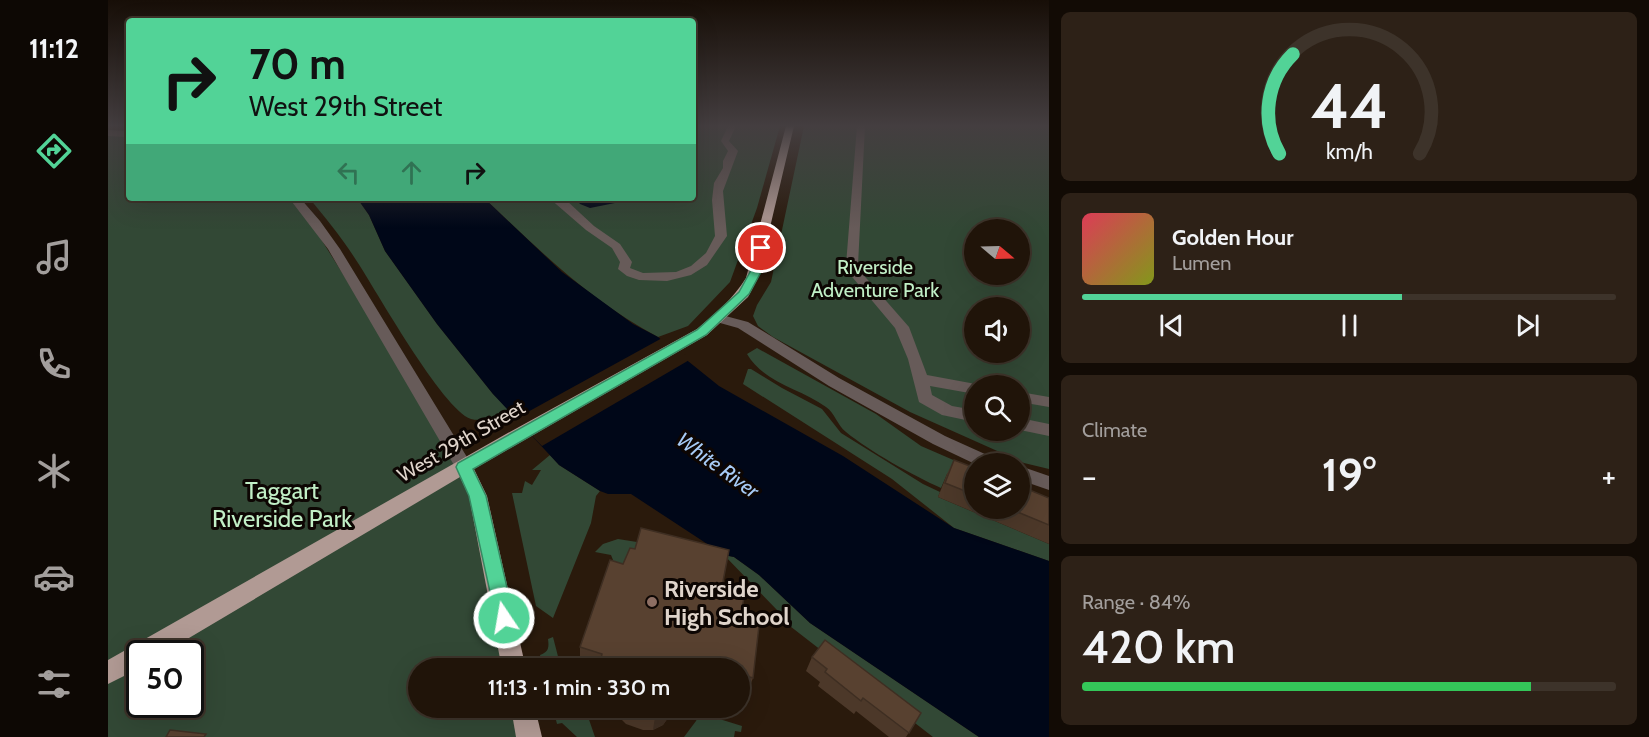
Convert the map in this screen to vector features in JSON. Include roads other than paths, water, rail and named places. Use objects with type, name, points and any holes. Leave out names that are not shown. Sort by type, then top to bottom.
[{"type":"main road","name":"West 29th Street","points":[[164,640],[512,438],[687,341],[718,318],[743,294],[752,278],[782,160]]},
{"type":"main road","points":[[464,467],[478,496],[512,658]]},
{"type":"main road","name":"West 29th Street","points":[[108,673],[126,662]]},
{"type":"main road","points":[[525,718],[529,737]]},
{"type":"street","points":[[560,201],[590,228],[615,246],[626,262],[639,269],[646,277],[680,276],[694,271],[704,263],[721,236],[718,208],[720,176],[728,168],[728,160]]},
{"type":"street","points":[[859,160],[852,265],[854,272],[889,315],[902,327],[925,398],[948,411],[964,414]]},
{"type":"street","points":[[297,201],[336,249],[362,298],[464,467]]},
{"type":"street","points":[[718,318],[743,325],[834,382],[967,453]]},
{"type":"street","points":[[920,380],[964,387]]},
{"type":"street","points":[[1030,399],[1049,402]]},
{"type":"street","points":[[1030,426],[1049,430]]},
{"type":"street","points":[[1030,476],[1049,483]]},
{"type":"water","name":"White River","points":[[359,201],[487,201],[562,272],[633,324],[658,337],[719,386],[843,456],[954,528],[1049,561],[1049,737],[979,737],[810,623],[759,575],[734,557],[724,555],[631,494],[608,494],[600,491],[559,465],[493,394],[437,324],[385,251],[369,215]]},
{"type":"water","points":[[578,201],[653,201],[615,203],[590,208]]},
{"type":"place","name":"Riverside High School","points":[[652,602]]},
{"type":"park label","name":"Riverside Adventure Park","points":[[875,278]]},
{"type":"park label","name":"Taggart Riverside Park","points":[[282,504]]}]
